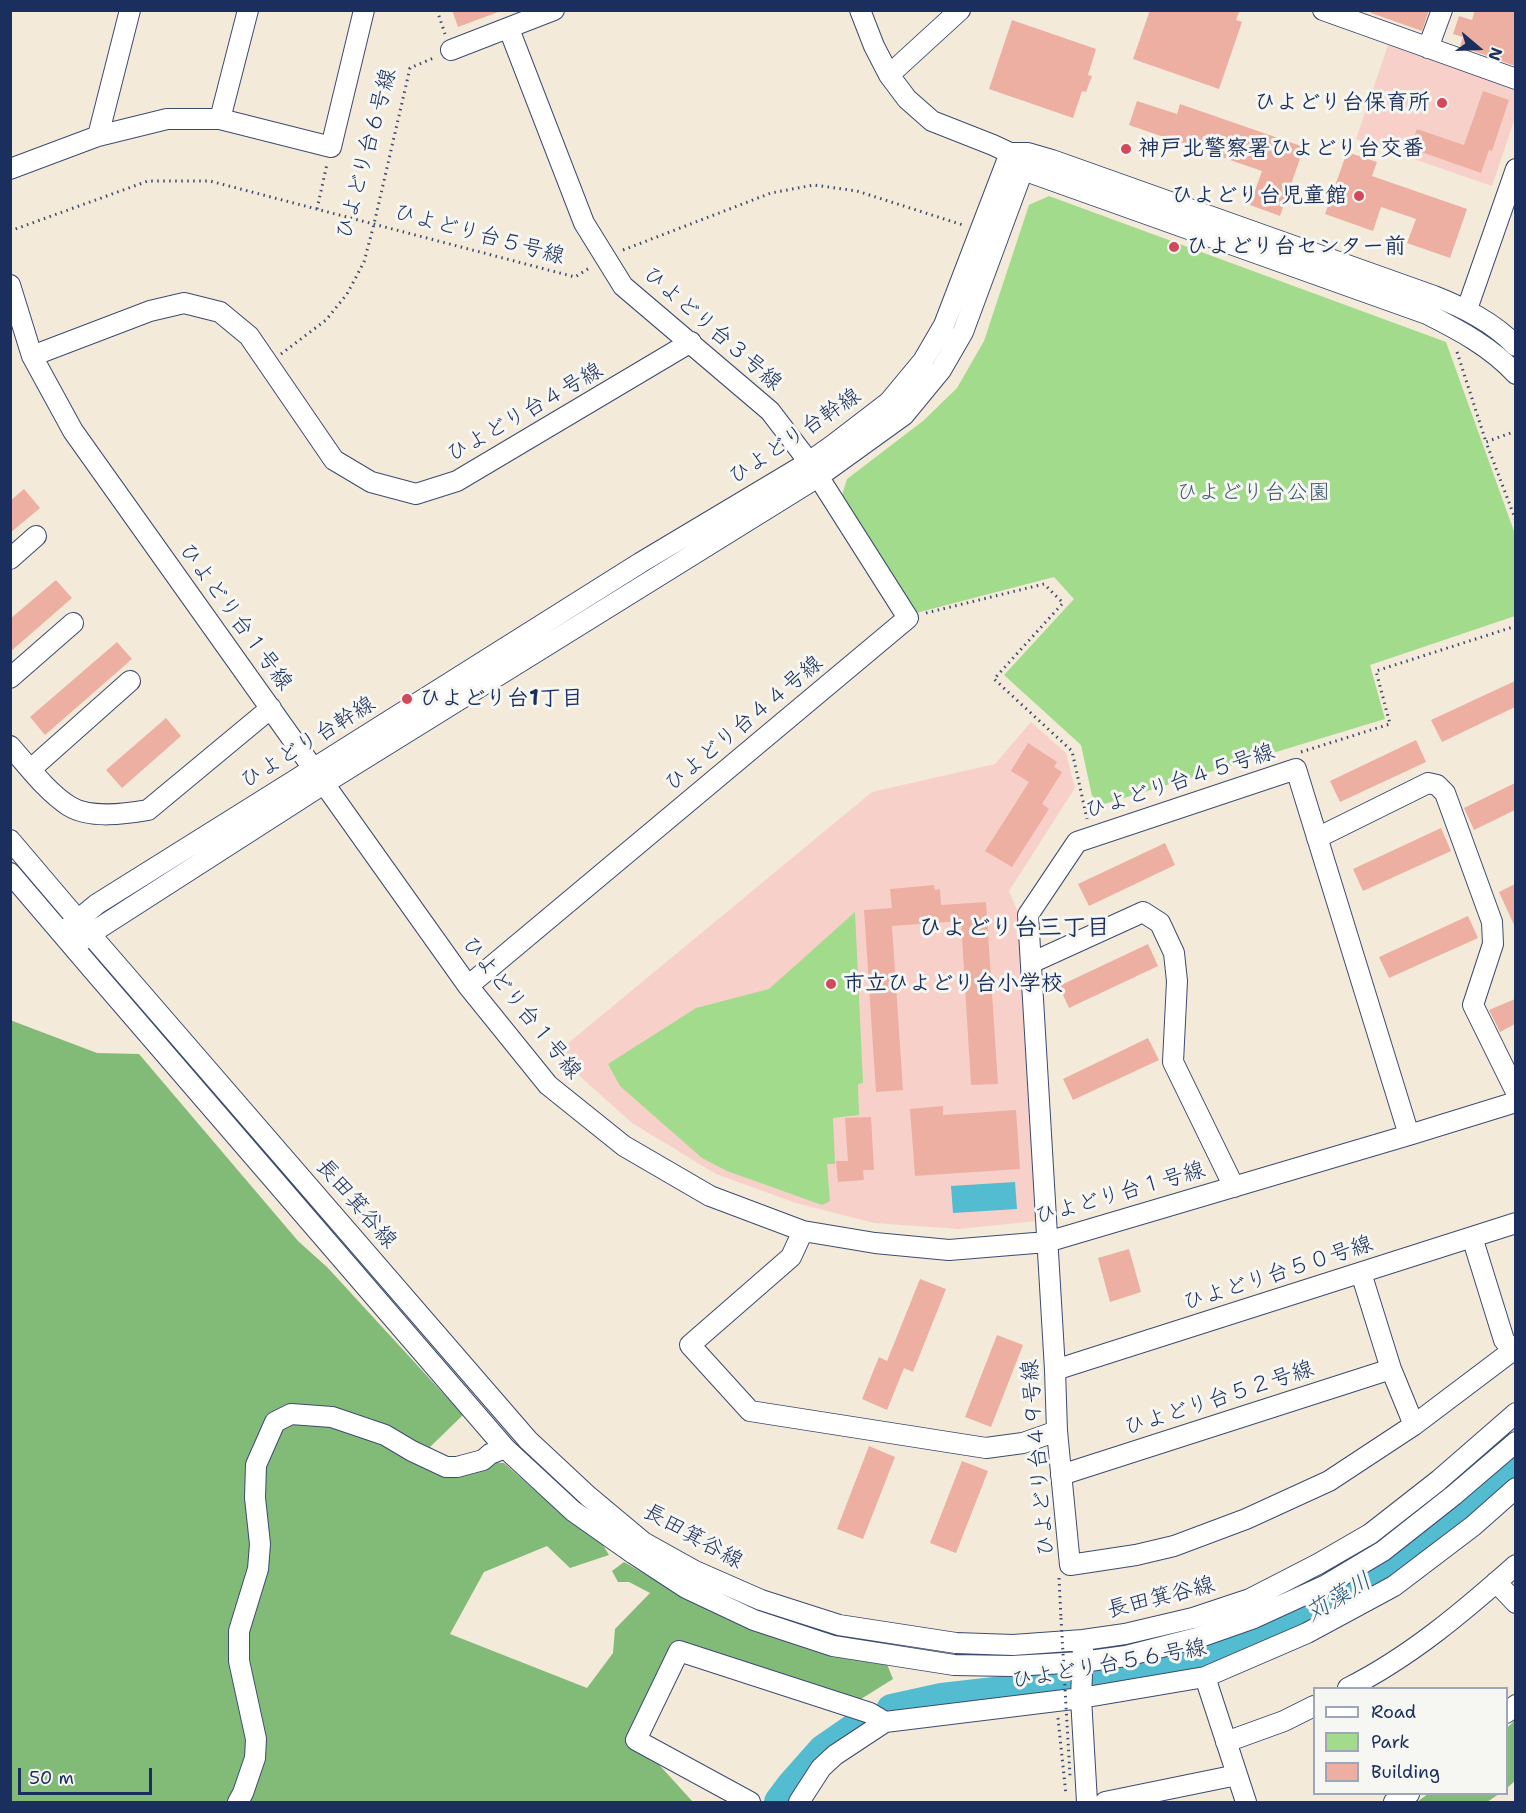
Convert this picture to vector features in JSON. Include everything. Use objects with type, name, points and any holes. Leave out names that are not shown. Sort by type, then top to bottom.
[{"type":"street","points":[[98,136],[130,10]]},
{"type":"street","points":[[220,119],[248,10]]},
{"type":"street","points":[[10,169],[98,136],[167,119],[220,119],[331,147],[364,10]]},
{"type":"street","points":[[451,50],[554,10]]},
{"type":"street","points":[[860,10],[874,46],[889,75],[907,99],[932,121],[993,145],[1020,159],[1427,314],[1457,329],[1495,354],[1515,374]]},
{"type":"street","points":[[1323,10],[1515,79]]},
{"type":"street","points":[[1428,48],[1442,10]]},
{"type":"street","points":[[889,75],[955,13]]},
{"type":"street","name":"ひよどり台３号線","points":[[509,29],[584,223],[623,286],[770,411],[814,469]]},
{"type":"street","points":[[1020,159],[1434,296],[1467,309],[1515,345]]},
{"type":"street","name":"ひよどり台幹線","points":[[68,940],[84,927],[97,904],[320,776],[640,563],[814,469],[833,446],[889,402],[923,361],[944,326],[1020,159]]},
{"type":"street","points":[[1467,309],[1515,169]]},
{"type":"street","name":"ひよどり台１号線","points":[[10,285],[32,356],[72,431],[468,986],[548,1085],[624,1146],[710,1196],[803,1231],[875,1243],[949,1250],[1047,1242],[1515,1102]]},
{"type":"street","name":"ひよどり台４号線","points":[[32,356],[150,311],[184,303],[220,312],[249,336],[334,460],[371,482],[416,494],[457,482],[691,342]]},
{"type":"street","points":[[814,469],[908,618]]},
{"type":"street","points":[[10,559],[36,536]]},
{"type":"street","name":"ひよどり台４４号線","points":[[468,986],[908,618]]},
{"type":"street","points":[[10,678],[73,623]]},
{"type":"street","points":[[31,769],[130,681]]},
{"type":"street","points":[[10,746],[48,788],[71,807],[90,813],[124,814],[148,810],[271,708]]},
{"type":"street","name":"ひよどり台４５号線","points":[[1047,1242],[1028,915],[1077,842],[1296,769],[1409,1135]]},
{"type":"street","points":[[1317,838],[1428,783],[1437,785],[1445,793],[1492,922],[1493,944],[1473,1005],[1515,1092]]},
{"type":"street","name":"長田箕谷線","points":[[10,840],[528,1440],[588,1496],[643,1542],[695,1571],[761,1600],[839,1625],[956,1643],[1012,1645],[1083,1641],[1193,1618],[1250,1599],[1370,1534],[1439,1480],[1515,1413]]},
{"type":"street","name":"長田箕谷線","points":[[10,873],[505,1448],[573,1511],[634,1554],[686,1588],[754,1620],[833,1646],[954,1665],[1012,1666],[1082,1662],[1126,1656],[1197,1638],[1254,1618],[1326,1585],[1383,1551],[1455,1495],[1515,1442]]},
{"type":"street","points":[[1031,963],[1143,912],[1160,923],[1174,953],[1177,981],[1173,1062],[1234,1187]]},
{"type":"street","name":"ひよどり台５０号線","points":[[1055,1370],[1515,1223]]},
{"type":"street","points":[[803,1231],[791,1257],[690,1345],[750,1412],[986,1448],[1023,1443],[1057,1431]]},
{"type":"street","points":[[1472,1237],[1504,1340],[1514,1349]]},
{"type":"street","name":"ひよどり台４９号線","points":[[1047,1242],[1057,1431],[1070,1565],[1136,1555],[1174,1546],[1245,1520],[1329,1481],[1414,1425],[1514,1349]]},
{"type":"street","points":[[1361,1273],[1391,1369],[1414,1425]]},
{"type":"street","name":"ひよどり台５２号線","points":[[1061,1475],[1391,1369]]},
{"type":"street","points":[[238,1803],[255,1758],[256,1739],[239,1661],[239,1631],[258,1569],[260,1544],[255,1498],[256,1465],[276,1422],[291,1414],[332,1417],[385,1436],[447,1467],[457,1467],[483,1460],[490,1454],[505,1448]]},
{"type":"street","name":"ひよどり台５６号線","points":[[799,1803],[821,1768],[835,1755],[885,1722],[1081,1698],[1205,1677],[1307,1633],[1394,1586],[1473,1526],[1515,1488]]},
{"type":"street","points":[[1352,1687],[1412,1649],[1515,1566]]},
{"type":"street","points":[[1496,1582],[1515,1603]]},
{"type":"street","points":[[1083,1641],[1081,1698],[1087,1803]]},
{"type":"street","points":[[750,1803],[636,1740],[679,1651],[870,1713],[885,1722]]},
{"type":"street","points":[[1205,1677],[1246,1803]]},
{"type":"street","points":[[1226,1742],[1284,1721],[1313,1706]]},
{"type":"street","points":[[1104,1803],[1237,1775]]},
{"type":"street","points":[[1394,1803],[1407,1795]]},
{"type":"path","points":[[437,10],[451,50]]},
{"type":"path","name":"ひよどり台６号線","points":[[268,363],[301,341],[326,320],[347,294],[364,262],[410,68],[451,50]]},
{"type":"path","points":[[316,209],[331,147]]},
{"type":"path","name":"ひよどり台５号線","points":[[10,231],[148,181],[210,181],[575,277],[605,258],[771,193],[814,185],[857,191],[965,225]]},
{"type":"path","points":[[1457,352],[1515,521]]},
{"type":"path","points":[[1486,441],[1515,431]]},
{"type":"path","points":[[908,618],[1044,584],[1063,603],[994,679],[1072,751],[1087,819]]},
{"type":"path","points":[[1300,752],[1390,724],[1376,671],[1515,626]]},
{"type":"path","points":[[1070,1565],[1059,1575],[1070,1776]]},
{"type":"path","points":[[1056,1701],[1067,1803]]},
{"type":"shaded area","name":"ひよどり台保育所","points":[[1388,45],[1515,89],[1515,118],[1492,186],[1356,139]]},
{"type":"shaded area","name":"市立ひよどり台小学校","points":[[1031,722],[1066,753],[1075,788],[1009,891],[1019,915],[1037,1221],[959,1229],[874,1223],[796,1203],[716,1174],[632,1123],[555,1054],[872,792],[995,764]]},
{"type":"green space","name":"ひよどり台公園","points":[[1049,196],[1446,342],[1515,534],[1515,616],[1370,665],[1385,719],[1104,804],[1092,796],[1081,745],[1004,675],[1074,599],[1054,577],[916,613],[842,495],[847,479],[923,421],[957,388],[984,341],[1029,205]]},
{"type":"green space","points":[[855,912],[863,1083],[858,1084],[859,1115],[833,1118],[835,1164],[827,1164],[830,1201],[822,1205],[727,1171],[702,1158],[620,1086],[608,1064],[696,1008],[769,989]]},
{"type":"green space","points":[[10,1020],[97,1053],[139,1054],[298,1241],[327,1267],[463,1415],[430,1447],[450,1460],[504,1463],[557,1510],[598,1537],[609,1555],[570,1568],[547,1546],[484,1572],[450,1634],[587,1688],[613,1653],[615,1629],[650,1593],[629,1582],[618,1582],[612,1571],[624,1562],[686,1598],[809,1649],[886,1662],[893,1679],[861,1699],[673,1646],[628,1736],[652,1757],[693,1802],[11,1802]]},
{"type":"green space","points":[[1515,1720],[1515,1781],[1508,1787],[1508,1727]]},
{"type":"green space","points":[[1427,1795],[1498,1795],[1487,1802],[1417,1802]]},
{"type":"water","points":[[1015,1182],[1017,1209],[953,1213],[951,1186]]},
{"type":"building","points":[[452,10],[498,10],[498,12],[458,27]]},
{"type":"building","points":[[1150,10],[1240,10],[1236,20],[1242,22],[1219,89],[1133,59]]},
{"type":"building","points":[[1371,10],[1429,10],[1422,31],[1371,13]]},
{"type":"building","points":[[1475,10],[1515,10],[1515,66],[1460,46],[1463,37],[1453,34],[1459,16],[1472,20]]},
{"type":"building","points":[[1012,20],[1096,49],[1088,75],[1092,76],[1086,92],[1082,91],[1073,118],[989,89]]},
{"type":"building","points":[[1483,91],[1509,100],[1492,151],[1489,150],[1481,173],[1410,148],[1417,129],[1464,145]]},
{"type":"building","points":[[1137,101],[1177,114],[1180,104],[1304,147],[1280,216],[1250,205],[1262,171],[1129,125]]},
{"type":"building","points":[[1347,152],[1377,162],[1372,176],[1467,209],[1450,258],[1407,243],[1416,219],[1381,207],[1373,231],[1325,214]]},
{"type":"building","points":[[24,489],[40,508],[10,533],[10,501]]},
{"type":"building","points":[[56,580],[72,598],[10,652],[10,619]]},
{"type":"building","points":[[117,642],[132,659],[45,735],[30,717]]},
{"type":"building","points":[[1515,681],[1515,707],[1442,742],[1431,720]]},
{"type":"building","points":[[166,718],[181,736],[122,788],[106,770]]},
{"type":"building","points":[[1416,740],[1426,762],[1340,802],[1330,781]]},
{"type":"building","points":[[1028,743],[1057,762],[1054,767],[1062,772],[1042,804],[1049,809],[1012,867],[985,851],[1029,782],[1011,771]]},
{"type":"building","points":[[1515,783],[1515,810],[1474,830],[1464,808]]},
{"type":"building","points":[[1441,828],[1451,851],[1363,891],[1353,869]]},
{"type":"building","points":[[1165,843],[1175,865],[1089,906],[1078,884]]},
{"type":"building","points":[[1515,884],[1515,927],[1499,892]]},
{"type":"building","points":[[934,885],[935,890],[940,889],[941,905],[986,902],[998,1084],[971,1085],[961,921],[892,926],[903,1090],[876,1092],[864,910],[892,908],[890,889]]},
{"type":"building","points":[[1468,916],[1478,938],[1389,978],[1379,957]]},
{"type":"building","points":[[1148,944],[1158,966],[1069,1008],[1059,986]]},
{"type":"building","points":[[1515,999],[1515,1024],[1500,1032],[1489,1010]]},
{"type":"building","points":[[1148,1038],[1159,1060],[1073,1100],[1063,1079]]},
{"type":"building","points":[[943,1106],[943,1115],[1016,1110],[1020,1169],[915,1176],[910,1109]]},
{"type":"building","points":[[871,1117],[874,1170],[863,1170],[864,1180],[838,1182],[836,1161],[848,1161],[845,1118]]},
{"type":"building","points":[[1129,1249],[1141,1292],[1110,1302],[1098,1258]]},
{"type":"building","points":[[920,1279],[946,1289],[913,1372],[904,1368],[887,1410],[862,1399],[879,1357],[887,1361]]},
{"type":"building","points":[[997,1335],[1023,1345],[991,1427],[965,1417]]},
{"type":"building","points":[[869,1446],[895,1457],[863,1539],[837,1529]]},
{"type":"building","points":[[962,1461],[988,1471],[956,1553],[930,1543]]},
{"type":"waterway","name":"苅藻川","points":[[1100,1681],[1161,1671],[1239,1646],[1319,1615],[1452,1526],[1516,1469]]},
{"type":"waterway","name":"苅藻川","points":[[892,1710],[942,1699],[1056,1686]]},
{"type":"waterway","name":"苅藻川","points":[[780,1802],[823,1751],[862,1724]]},
{"type":"place","name":"ひよどり台保育所","points":[[1442,103]]},
{"type":"place","name":"神戸北警察署ひよどり台交番","points":[[1126,149]]},
{"type":"place","name":"ひよどり台児童館","points":[[1359,196]]},
{"type":"place","name":"ひよどり台センター前","points":[[1174,247]]},
{"type":"place","name":"ひよどり台1丁目","points":[[407,699]]},
{"type":"place","name":"市立ひよどり台小学校","points":[[831,984]]},
{"type":"district","name":"ひよどり台三丁目","points":[[1014,929]]}]
